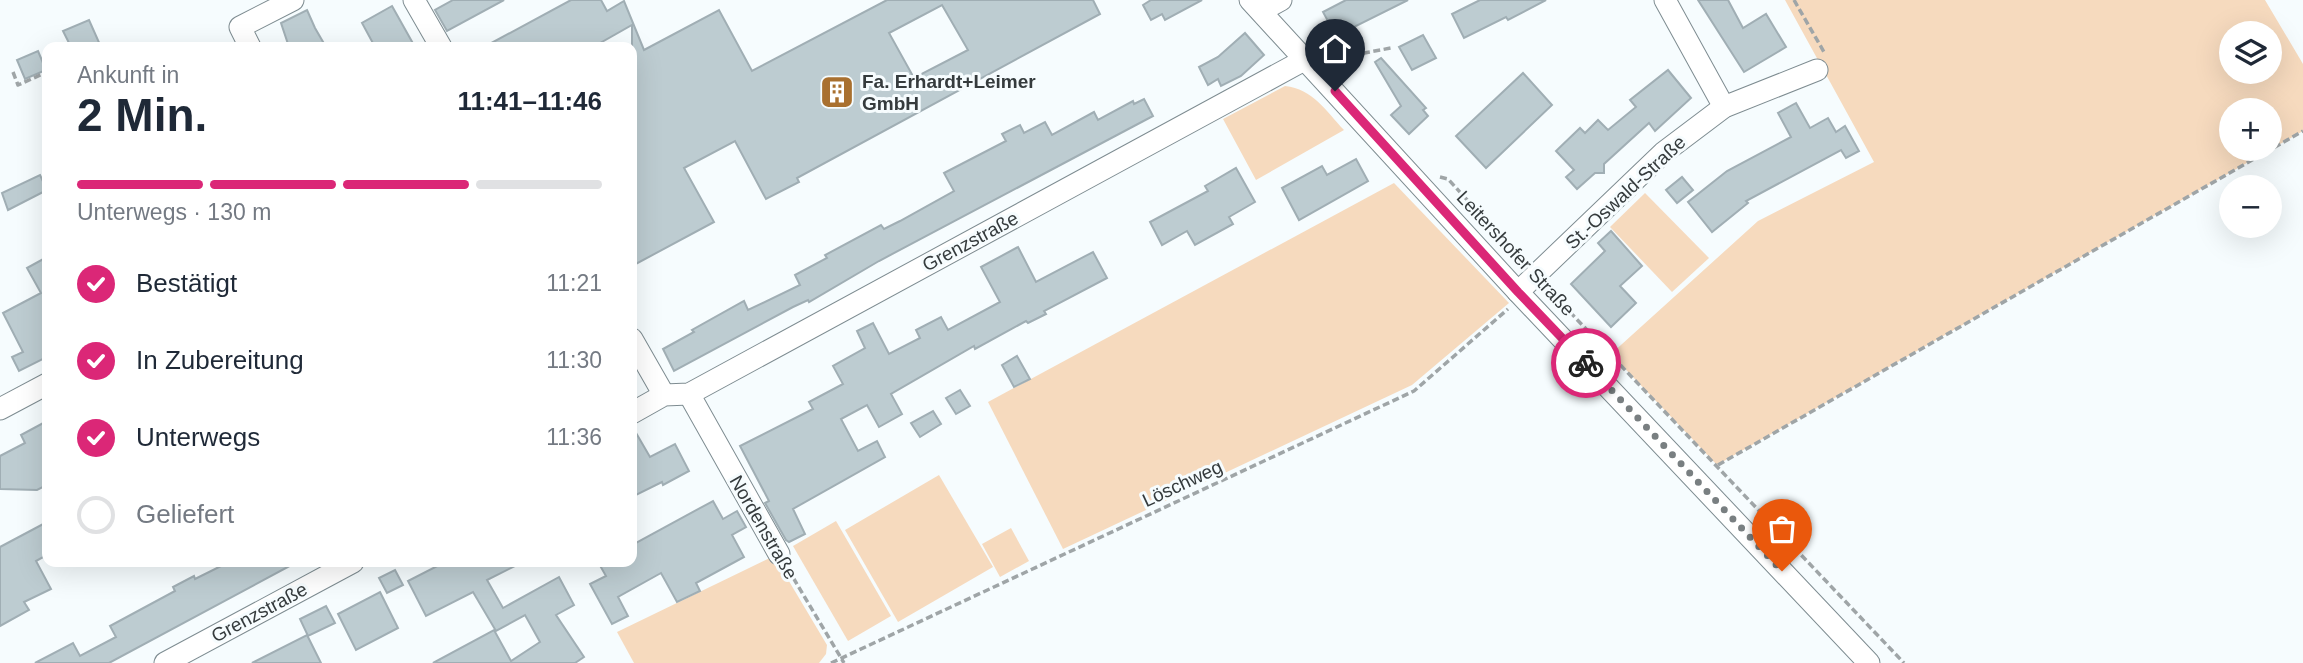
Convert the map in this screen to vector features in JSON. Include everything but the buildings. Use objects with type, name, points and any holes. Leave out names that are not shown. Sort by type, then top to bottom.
[{"type":"street","points":[[248,42],[240,27],[293,0]]},
{"type":"street","points":[[414,0],[438,42]]},
{"type":"street","points":[[1256,5],[1281,0]]},
{"type":"street","points":[[1665,0],[1724,107]]},
{"type":"street","name":"Leitershofer Straße","points":[[1256,5],[1518,292],[1869,663]]},
{"type":"street","name":"Grenzstraße","points":[[637,410],[664,395],[689,394],[1312,66]]},
{"type":"street","name":"St.-Oswald-Straße","points":[[1518,292],[1663,153],[1724,107],[1817,70]]},
{"type":"street","points":[[637,348],[664,395]]},
{"type":"street","points":[[0,410],[42,387]]},
{"type":"street","name":"Nordenstraße","points":[[689,394],[779,554]]},
{"type":"street","name":"Grenzstraße","points":[[164,663],[345,567]]},
{"type":"path","points":[[1794,0],[1824,50],[1824,57],[1817,70]]},
{"type":"path","points":[[1312,66],[1333,58],[1391,48]]},
{"type":"path","points":[[13,72],[18,85],[42,74]]},
{"type":"path","points":[[1696,480],[2303,131]]},
{"type":"path","name":"Leitershofer Straße","points":[[1437,177],[1448,179],[1535,276],[1904,663]]},
{"type":"path","name":"Löschweg","points":[[831,663],[1414,391],[1506,311],[1518,292]]},
{"type":"path","name":"Nordenstraße","points":[[779,554],[844,663]]},
{"type":"shaded area","points":[[1785,0],[2265,0],[2277,21],[2219,21],[2219,84],[2282,84],[2282,29],[2303,64],[2303,131],[2282,143],[2282,98],[2219,98],[2219,161],[2250,161],[2226,175],[2219,175],[2219,179],[1717,465],[1611,354],[1758,221],[1874,162]]},
{"type":"shaded area","points":[[1285,86],[1304,91],[1311,96],[1344,130],[1256,180],[1223,119]]},
{"type":"shaded area","points":[[1394,183],[1509,303],[1412,385],[1063,549],[988,402]]},
{"type":"shaded area","points":[[1645,193],[1709,258],[1672,292],[1610,227]]},
{"type":"shaded area","points":[[939,475],[993,567],[898,622],[845,530]]},
{"type":"shaded area","points":[[836,521],[891,616],[848,641],[793,546]]},
{"type":"shaded area","points":[[1011,528],[1029,561],[1000,577],[982,544]]},
{"type":"shaded area","points":[[774,556],[827,645],[826,654],[819,663],[634,663],[617,632]]},
{"type":"way so far","points":[[1586,363],[1782,571]]},
{"type":"place","name":"Fa. Erhardt+Leimer GmbH","points":[[837,92]]},
{"type":"route","points":[[1335,91],[1586,363]]}]
